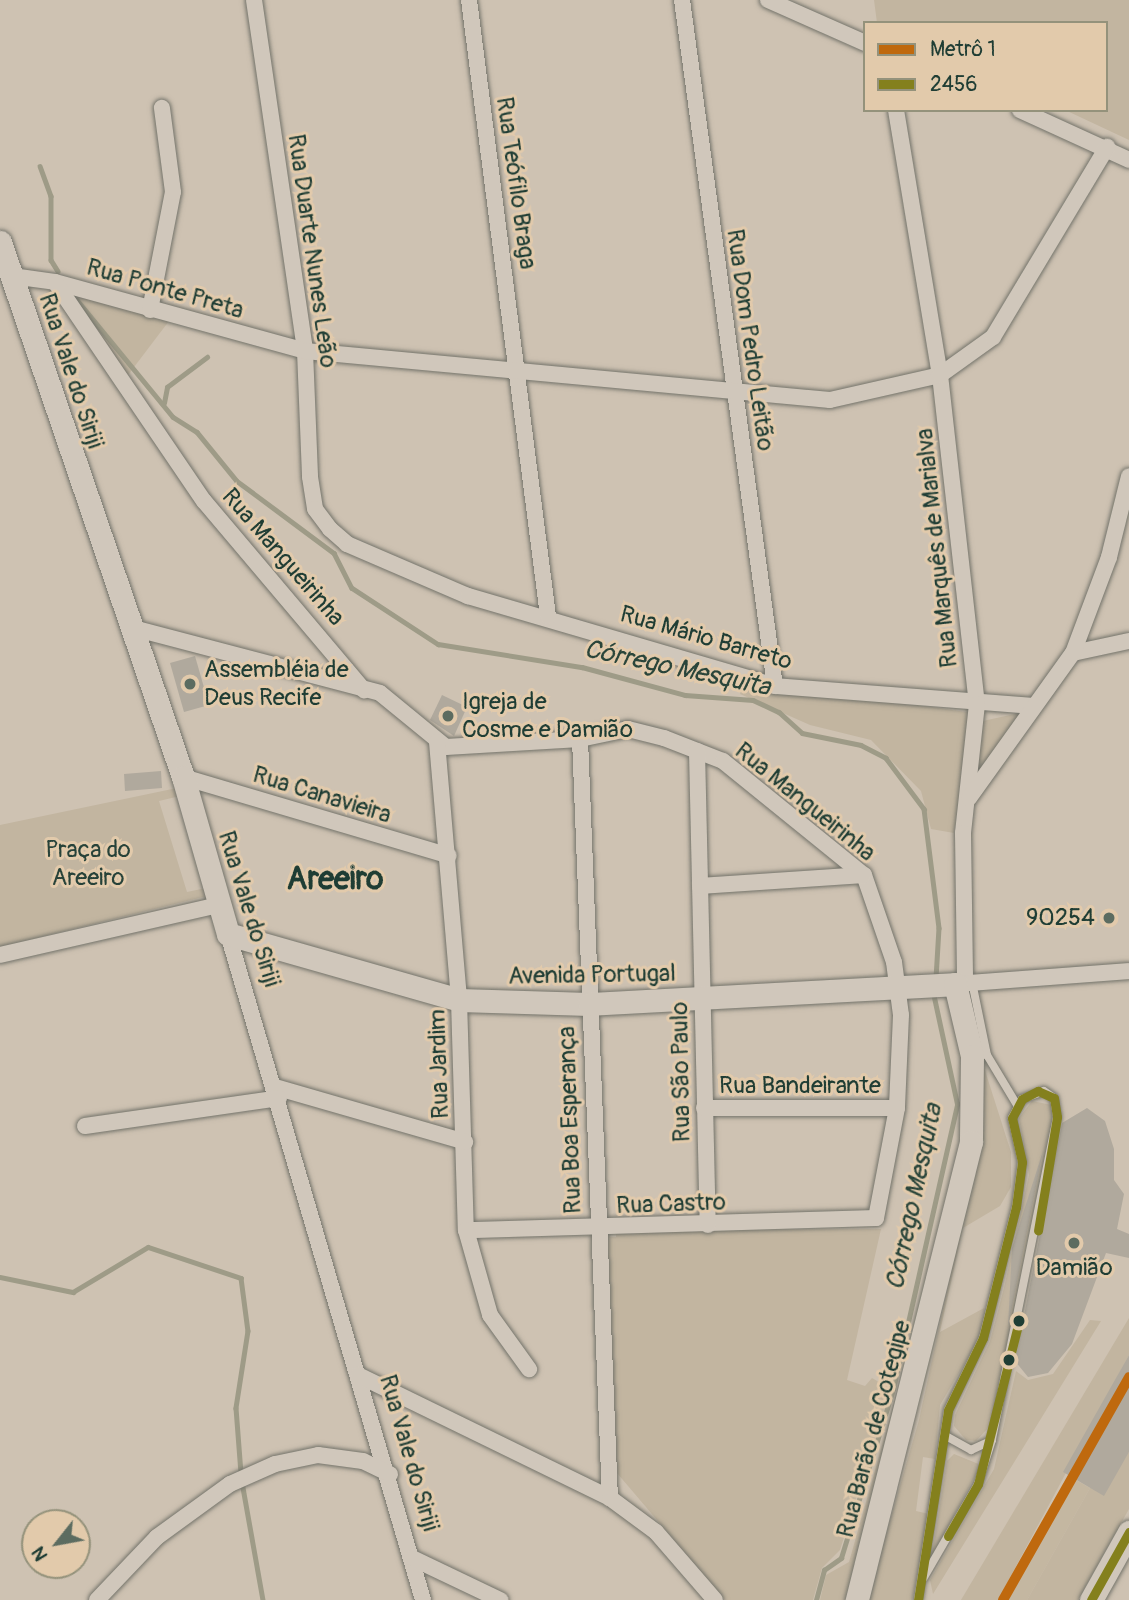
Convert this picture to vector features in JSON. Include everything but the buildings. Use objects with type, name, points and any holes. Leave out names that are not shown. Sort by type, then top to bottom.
[{"type":"street","name":"Rua Duarte Nunes Leão","points":[[254,0],[305,351],[315,509]]},
{"type":"street","name":"Rua Teófilo Braga","points":[[469,0],[548,617]]},
{"type":"street","name":"Rua Dom Pedro Leitão","points":[[682,0],[775,686]]},
{"type":"street","points":[[768,0],[863,42]]},
{"type":"street","points":[[150,310],[173,192],[162,108]]},
{"type":"street","name":"Rua Marquês de Marialva","points":[[896,112],[940,375],[977,704],[967,801],[942,984]]},
{"type":"street","points":[[1025,112],[1107,147],[1129,160]]},
{"type":"street","points":[[305,351],[830,400],[940,375],[970,358],[1009,318],[1107,147]]},
{"type":"street","name":"Rua Vale do Siriji","points":[[0,242],[183,777],[218,905],[390,1474],[423,1600]]},
{"type":"street","name":"Rua Ponte Preta","points":[[12,276],[55,282],[305,351]]},
{"type":"street","name":"Rua Mangueirinha","points":[[55,282],[204,501],[364,690],[401,706],[437,742],[456,749],[580,740],[628,729],[697,751],[745,776],[864,876],[942,984],[897,1108],[876,1218]]},
{"type":"street","points":[[967,801],[1032,706],[1073,653],[1109,557],[1129,476]]},
{"type":"street","name":"Rua Mário Barreto","points":[[315,509],[347,544],[468,596],[548,617],[775,686],[977,704],[1032,706]]},
{"type":"street","points":[[133,628],[364,690]]},
{"type":"street","points":[[1073,653],[1129,642]]},
{"type":"street","name":"Rua Boa Esperança","points":[[580,740],[610,1498]]},
{"type":"street","name":"Rua Jardim","points":[[437,742],[449,856],[459,1000],[467,1230],[485,1304],[528,1369]]},
{"type":"street","name":"Rua São Paulo","points":[[697,751],[709,1225]]},
{"type":"street","name":"Rua Canavieira","points":[[183,777],[449,856]]},
{"type":"street","points":[[700,886],[864,876]]},
{"type":"street","points":[[0,955],[218,905]]},
{"type":"street","name":"Avenida Portugal","points":[[228,934],[459,1000],[589,1004],[942,984]]},
{"type":"street","points":[[942,984],[1128,968]]},
{"type":"street","name":"Rua Barão de Cotegipe","points":[[857,1600],[971,1142],[972,1056],[942,984]]},
{"type":"street","points":[[85,1126],[277,1093],[465,1142]]},
{"type":"street","name":"Rua Bandeirante","points":[[704,1108],[897,1108]]},
{"type":"street","name":"Rua Castro","points":[[467,1230],[598,1229],[876,1218]]},
{"type":"street","points":[[358,1375],[610,1498],[656,1532],[715,1600]]},
{"type":"street","points":[[97,1600],[157,1536],[230,1484],[275,1464],[318,1455],[363,1461],[390,1474]]},
{"type":"street","points":[[1091,1600],[1129,1532]]},
{"type":"street","points":[[412,1558],[500,1600]]},
{"type":"lane","points":[[942,984],[1017,1105]]},
{"type":"lane","points":[[918,1600],[924,1577],[948,1410],[983,1338],[1016,1207],[1022,1162],[1012,1118],[1017,1105],[1044,1091],[1054,1098],[1057,1117],[992,1440],[978,1484],[924,1577]]},
{"type":"lane","points":[[944,1435],[971,1450],[992,1440]]},
{"type":"shaded area","points":[[1069,1476],[1090,1488],[1027,1600],[998,1600]]},
{"type":"green space","points":[[874,0],[1129,0],[1129,140],[1069,112],[1108,112],[1108,21],[877,21]]},
{"type":"green space","points":[[69,294],[169,321],[125,379]]},
{"type":"green space","points":[[746,680],[973,713],[954,833],[931,829],[921,791],[871,740],[810,725],[740,694]]},
{"type":"green space","points":[[1019,713],[1020,716],[977,777],[983,721]]},
{"type":"green space","name":"Praça do Areeiro","points":[[177,788],[180,796],[159,801],[187,892],[206,888],[207,896],[0,947],[0,825]]},
{"type":"green space","points":[[981,1058],[1011,1152],[1011,1187],[1000,1206],[963,1228],[940,1332],[984,1308],[986,1315],[979,1339],[940,1405],[935,1459],[923,1457],[916,1511],[929,1514],[912,1600],[867,1600],[919,1420],[981,1133]]},
{"type":"green space","points":[[1032,1101],[1052,1105],[1055,1121],[989,1427],[976,1441],[966,1440],[954,1426],[955,1415],[990,1341],[1004,1288],[1029,1175],[1019,1118]]},
{"type":"green space","points":[[881,1229],[847,1380],[865,1386],[872,1378],[891,1389],[840,1550],[822,1568],[813,1600],[725,1600],[617,1473],[607,1237],[616,1237],[616,1230]]},
{"type":"green space","points":[[1129,1318],[1129,1355],[998,1600],[961,1600]]},
{"type":"green space","points":[[1090,1320],[1101,1321],[933,1594],[930,1580],[994,1469],[1016,1371],[1028,1380],[1053,1374]]},
{"type":"green space","points":[[910,1347],[851,1600],[820,1600],[826,1575],[849,1562]]},
{"type":"green space","points":[[1129,1452],[1129,1509],[1078,1600],[1027,1600],[1090,1488]]},
{"type":"green space","points":[[954,1454],[981,1465],[932,1556],[947,1461]]},
{"type":"waterway","points":[[40,166],[51,196],[51,260],[58,271]]},
{"type":"waterway","name":"Córrego Mesquita","points":[[77,300],[173,417],[197,432],[237,481],[334,553],[352,588],[438,644],[582,667],[685,695],[753,700],[779,712],[802,733],[861,745],[886,758],[924,809],[939,928],[936,978]]},
{"type":"waterway","points":[[164,403],[167,387],[207,357]]},
{"type":"waterway","name":"Córrego Mesquita","points":[[816,1600],[824,1570],[841,1558],[893,1389],[957,1104],[933,993]]},
{"type":"waterway","points":[[0,1277],[73,1292],[148,1247],[241,1278],[248,1331],[236,1408],[241,1473]]},
{"type":"waterway","points":[[242,1482],[263,1600]]},
{"type":"metro line","name":"1","points":[[1003,1600],[1129,1377]]},
{"type":"transit line","name":"2456","points":[[918,1600],[948,1410],[983,1338],[1016,1207],[1022,1162],[1012,1118],[1022,1099],[1038,1091],[1054,1098],[1057,1117],[1038,1230]]},
{"type":"transit line","name":"2456","points":[[948,1536],[978,1484],[1019,1321]]},
{"type":"transit line","name":"2456","points":[[1091,1600],[1129,1532]]},
{"type":"place","name":"Assembléia de Deus Recife","points":[[190,684]]},
{"type":"place","name":"Igreja de Cosme e Damião","points":[[448,716]]},
{"type":"place","name":"90254","points":[[1109,918]]},
{"type":"place","name":"Damião","points":[[1074,1243]]},
{"type":"district","name":"Areeiro","points":[[335,879]]}]
